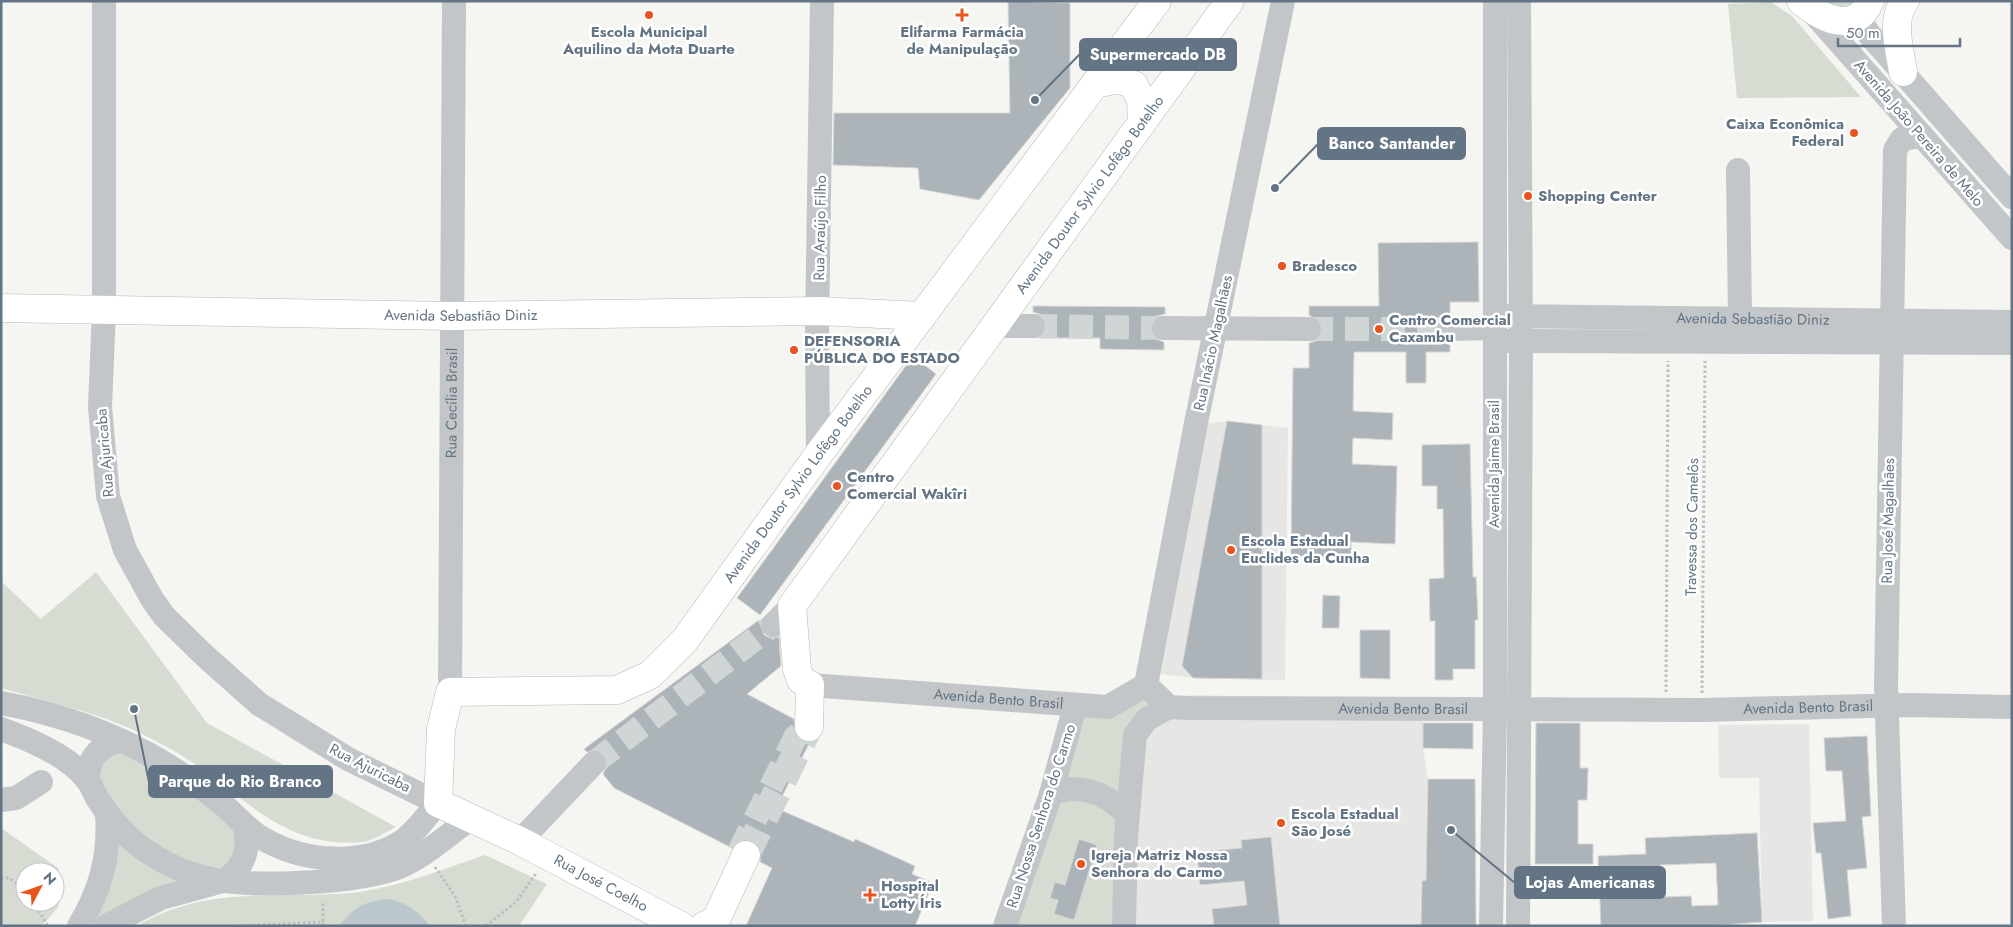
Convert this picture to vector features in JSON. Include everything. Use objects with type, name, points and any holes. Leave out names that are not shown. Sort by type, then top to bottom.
[{"type":"main road","name":"Avenida Doutor Sylvio Lofêgo Botelho","points":[[450,692],[593,692],[617,690],[634,684],[650,675],[665,662],[685,640],[818,455],[1158,1]]},
{"type":"main road","name":"Avenida Doutor Sylvio Lofêgo Botelho","points":[[792,606],[1230,1]]},
{"type":"main road","points":[[1903,72],[1898,35],[1898,14],[1905,1]]},
{"type":"main road","points":[[1804,4],[1823,17],[1840,22],[1868,7]]},
{"type":"main road","points":[[1096,84],[1118,78],[1134,85],[1141,100],[1142,123]]},
{"type":"main road","name":"Avenida Sebastião Diniz","points":[[1,308],[104,318],[452,323],[818,320],[915,325]]},
{"type":"main road","name":"Avenida Sebastião Diniz","points":[[1,326],[104,318]]},
{"type":"main road","points":[[792,606],[797,669],[801,680],[810,685],[809,727]]},
{"type":"main road","name":"Rua Cecília Brasil","points":[[438,803],[441,728],[450,692]]},
{"type":"main road","name":"Rua Ajuricaba","points":[[438,803],[520,841]]},
{"type":"main road","name":"Rua José Coelho","points":[[520,841],[681,926]]},
{"type":"main road","points":[[710,924],[743,853]]},
{"type":"street","name":"Rua Ajuricaba","points":[[104,1],[104,318],[100,407],[108,496],[125,550],[152,599],[164,616],[259,704],[348,759],[438,803]]},
{"type":"street","name":"Rua Cecília Brasil","points":[[450,692],[454,1]]},
{"type":"street","name":"Rua Araújo Filho","points":[[818,455],[822,1]]},
{"type":"street","name":"Rua Inácio Magalhães","points":[[1146,685],[1283,1]]},
{"type":"street","name":"Avenida Jaime Brasil","points":[[1491,926],[1495,708],[1495,1]]},
{"type":"street","name":"Avenida Jaime Brasil","points":[[1518,926],[1521,342],[1520,1]]},
{"type":"street","name":"Avenida João Pereira de Melo","points":[[1804,4],[2012,238]]},
{"type":"street","name":"Avenida João Pereira de Melo","points":[[1868,7],[1903,72],[2012,197]]},
{"type":"street","name":"Rua José Magalhães","points":[[1894,926],[1887,706],[1890,344],[1895,150],[1902,139],[1922,136]]},
{"type":"street","points":[[1738,170],[1740,318]]},
{"type":"street","name":"Avenida Sebastião Diniz","points":[[1494,328],[1521,317],[2012,322]]},
{"type":"street","points":[[994,326],[1033,326]]},
{"type":"street","points":[[1164,328],[1309,329]]},
{"type":"street","points":[[1450,328],[1494,328]]},
{"type":"street","name":"Avenida Sebastião Diniz","points":[[1494,328],[1521,342],[2012,343]]},
{"type":"street","points":[[773,625],[792,606]]},
{"type":"street","name":"Avenida Bento Brasil","points":[[810,685],[1108,707]]},
{"type":"street","points":[[1124,926],[1127,814],[1135,735],[1131,724],[1125,717],[1108,707],[1146,685],[1169,707],[1147,719],[1135,735]]},
{"type":"street","points":[[1,703],[58,718],[120,741],[158,760],[187,777],[244,825],[271,843],[300,854],[346,858],[369,854],[399,844],[438,803]]},
{"type":"street","name":"Rua Nossa Senhora do Carmo","points":[[1005,926],[1051,794],[1075,706]]},
{"type":"street","name":"Avenida Bento Brasil","points":[[1169,707],[1666,710],[1887,706],[2012,707]]},
{"type":"street","points":[[1,729],[45,748],[88,781],[107,813],[133,840],[160,859],[184,871],[223,881],[236,872],[245,858],[248,841],[244,825]]},
{"type":"street","points":[[88,781],[89,767],[95,754],[106,745],[120,741]]},
{"type":"street","points":[[520,841],[594,763]]},
{"type":"street","points":[[1,800],[16,798],[41,782]]},
{"type":"street","points":[[1051,794],[1063,789],[1078,788],[1097,792],[1114,802],[1127,814]]},
{"type":"street","points":[[79,926],[89,910],[103,875],[108,844],[107,813]]},
{"type":"street","points":[[106,926],[161,898],[223,881],[322,880],[392,870],[424,852],[470,819]]},
{"type":"path","name":"Travessa dos Camelôs","points":[[1666,710],[1668,343]]},
{"type":"path","name":"Travessa dos Camelôs","points":[[1702,710],[1706,343]]},
{"type":"path","points":[[424,852],[456,896],[466,926]]},
{"type":"path","points":[[486,926],[516,902],[549,856]]},
{"type":"path","points":[[1,878],[9,878],[15,882]]},
{"type":"path","points":[[238,926],[323,924],[322,880]]},
{"type":"path","points":[[39,912],[48,926]]},
{"type":"shaded area","points":[[1818,1],[1862,1],[1851,12]]},
{"type":"shaded area","points":[[1771,2],[1792,16],[1861,97],[1737,98],[1728,4]]},
{"type":"shaded area","name":"Escola Estadual Euclides da Cunha","points":[[1227,421],[1288,428],[1285,680],[1193,678],[1153,673],[1200,424]]},
{"type":"shaded area","points":[[96,572],[207,723],[396,827],[375,838],[362,842],[336,842],[313,838],[292,831],[254,808],[193,762],[134,730],[59,704],[1,688],[1,581],[41,619]]},
{"type":"shaded area","points":[[1153,673],[1149,714],[1141,728],[1131,926],[1005,926],[1076,694],[1110,696]]},
{"type":"shaded area","name":"Escola Estadual São José","points":[[1190,695],[1291,697],[1423,704],[1423,748],[1428,779],[1426,880],[1421,881],[1422,926],[1131,926],[1132,868],[1149,714]]},
{"type":"shaded area","points":[[1809,724],[1813,921],[1762,922],[1759,778],[1719,778],[1718,725]]},
{"type":"shaded area","points":[[119,747],[175,775],[241,829],[227,872],[165,857],[100,793],[96,762]]},
{"type":"shaded area","points":[[112,824],[202,881],[97,926],[84,926]]},
{"type":"shaded area","points":[[1,828],[49,862],[15,862],[15,912],[54,912],[42,926],[1,926]]},
{"type":"shaded area","points":[[485,855],[547,884],[519,926],[137,926],[186,905],[210,900],[235,897],[337,894],[375,889],[412,880]]},
{"type":"shaded area","points":[[390,899],[412,909],[430,926],[340,926],[355,909],[375,901]]},
{"type":"building","points":[[1008,1],[1070,3],[1070,88],[979,200],[920,189],[918,168],[833,165],[834,113],[1010,113]]},
{"type":"building","points":[[1478,242],[1479,302],[1450,302],[1450,315],[1442,318],[1436,329],[1439,337],[1450,343],[1450,352],[1426,352],[1426,383],[1406,383],[1406,352],[1354,352],[1353,411],[1393,413],[1392,440],[1353,438],[1352,464],[1397,466],[1395,544],[1351,542],[1351,558],[1291,556],[1293,368],[1309,368],[1309,343],[1316,341],[1323,330],[1321,322],[1309,315],[1309,306],[1379,306],[1378,243]]},
{"type":"building","points":[[1033,306],[1165,307],[1165,314],[1157,316],[1150,327],[1152,335],[1164,342],[1164,350],[1100,349],[1100,338],[1040,338],[1047,326],[1040,314],[1033,312]]},
{"type":"building","name":"Centro Comercial Wakîri","points":[[913,356],[936,374],[760,615],[737,598]]},
{"type":"building","points":[[1227,421],[1262,425],[1262,679],[1193,678],[1182,666]]},
{"type":"building","points":[[1470,444],[1473,577],[1476,577],[1478,620],[1475,620],[1475,669],[1453,669],[1453,680],[1435,680],[1435,621],[1430,621],[1429,579],[1444,578],[1443,509],[1437,509],[1437,486],[1422,486],[1422,445]]},
{"type":"building","points":[[1323,595],[1340,596],[1339,628],[1322,628]]},
{"type":"building","points":[[759,620],[764,635],[770,638],[779,637],[781,666],[747,694],[794,719],[796,735],[801,741],[810,742],[776,808],[854,842],[855,839],[915,866],[912,874],[933,883],[915,926],[746,926],[772,868],[760,862],[761,853],[758,846],[752,841],[745,839],[737,842],[732,848],[614,788],[603,774],[607,766],[604,753],[597,750],[587,752],[584,749]]},
{"type":"building","points":[[1360,630],[1390,630],[1390,679],[1360,678]]},
{"type":"building","points":[[1423,723],[1473,723],[1473,749],[1423,748]]},
{"type":"building","points":[[1536,723],[1580,723],[1580,768],[1588,768],[1587,800],[1578,800],[1578,844],[1593,844],[1593,864],[1535,864]]},
{"type":"building","points":[[1867,736],[1871,816],[1862,817],[1867,868],[1847,870],[1851,916],[1828,919],[1821,853],[1816,853],[1813,823],[1846,821],[1842,771],[1826,771],[1824,738]]},
{"type":"building","points":[[1428,779],[1475,779],[1476,926],[1421,926],[1422,881],[1426,880]]},
{"type":"building","points":[[1757,833],[1762,922],[1708,926],[1601,926],[1598,856],[1646,854],[1645,838]],"holes":[[[1716,863],[1718,905],[1692,906],[1691,896],[1662,897],[1660,865]]]},
{"type":"building","points":[[1271,837],[1280,926],[1214,926],[1212,909],[1247,905],[1244,881],[1200,885],[1197,852],[1242,848],[1241,840]]},
{"type":"building","name":"Igreja Matriz Nossa Senhora do Carmo","points":[[1079,839],[1097,845],[1074,920],[1054,914],[1058,900],[1050,898],[1055,882],[1065,885]]},
{"type":"tunnel","points":[[1033,326],[1164,328]]},
{"type":"tunnel","points":[[1309,329],[1450,329]]},
{"type":"tunnel","points":[[594,763],[773,625]]},
{"type":"tunnel","points":[[739,852],[796,736],[809,727]]},
{"type":"tunnel","points":[[746,855],[809,727]]},
{"type":"place","name":"Escola Municipal Aquilino da Mota Duarte","points":[[649,15]]},
{"type":"place","name":"Elifarma Farmácia de Manipulação","points":[[962,15]]},
{"type":"place","name":"Supermercado DB","points":[[1035,100]]},
{"type":"place","name":"Caixa Econômica Federal","points":[[1854,133]]},
{"type":"place","name":"Banco Santander","points":[[1275,188]]},
{"type":"place","name":"Shopping Center","points":[[1528,196]]},
{"type":"place","name":"Bradesco","points":[[1282,266]]},
{"type":"place","name":"Centro Comercial Caxambu","points":[[1379,329]]},
{"type":"place","name":"DEFENSORIA PÚBLICA DO ESTADO","points":[[794,350]]},
{"type":"place","name":"Centro Comercial Wakîri","points":[[837,486]]},
{"type":"place","name":"Escola Estadual Euclides da Cunha","points":[[1231,550]]},
{"type":"place","name":"Parque do Rio Branco","points":[[134,709]]},
{"type":"place","name":"Escola Estadual São José","points":[[1281,823]]},
{"type":"place","name":"Lojas Americanas","points":[[1451,830]]},
{"type":"place","name":"Igreja Matriz Nossa Senhora do Carmo","points":[[1081,864]]},
{"type":"place","name":"Hospital Lotty Íris","points":[[870,895]]}]
